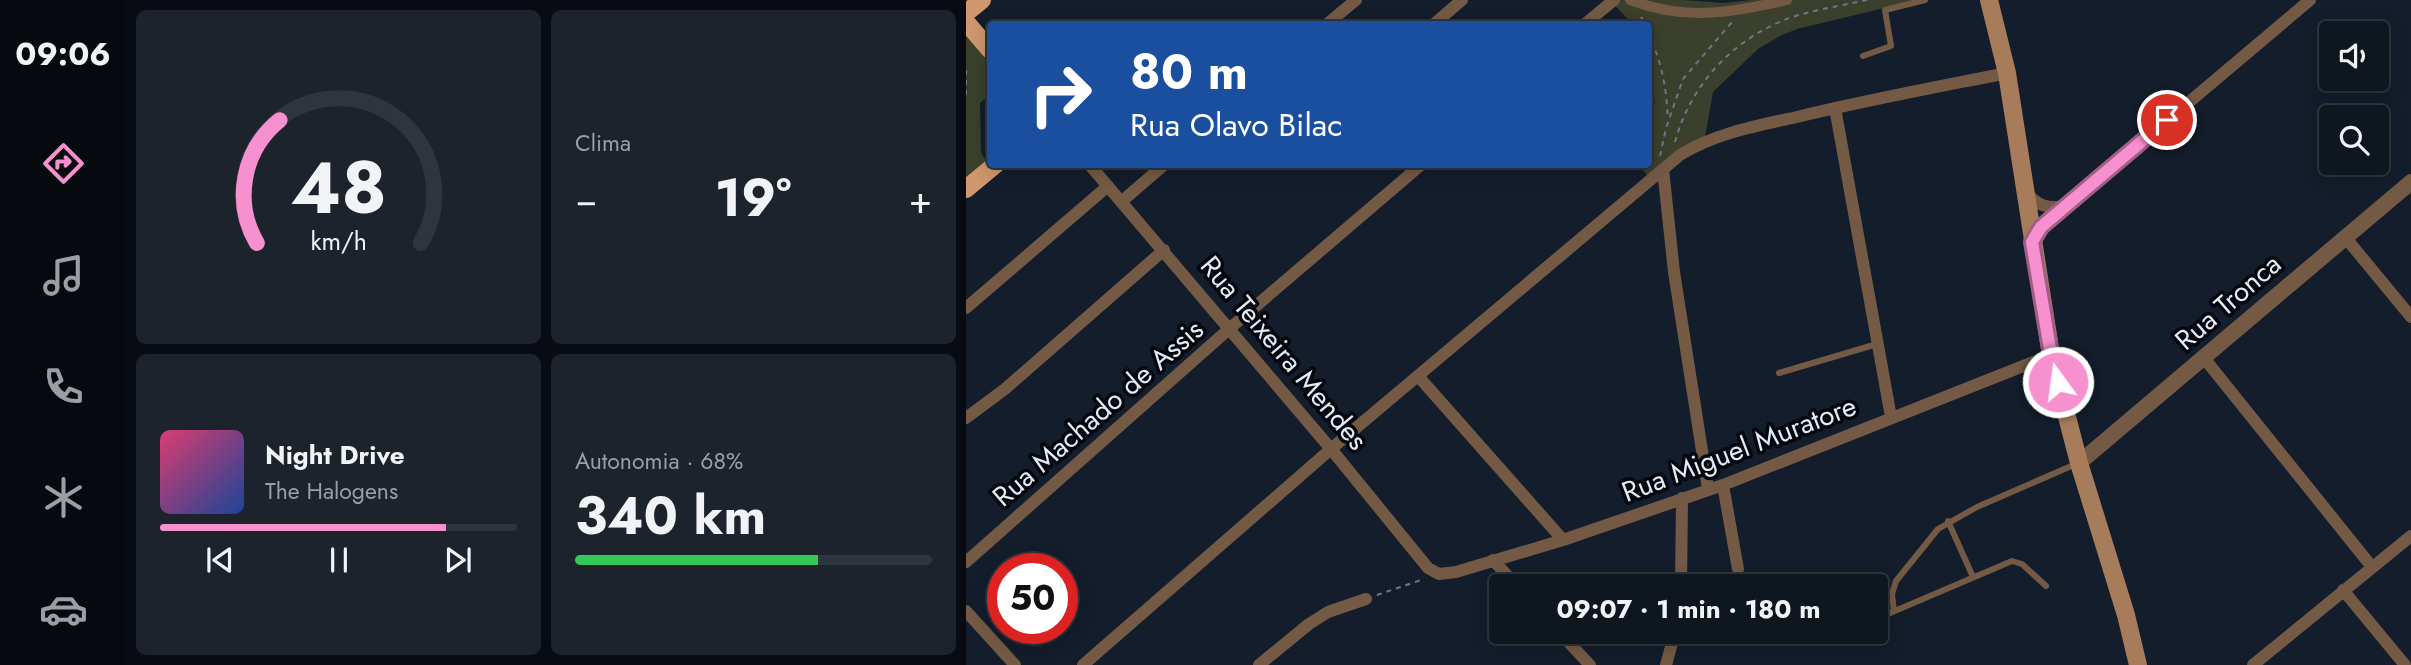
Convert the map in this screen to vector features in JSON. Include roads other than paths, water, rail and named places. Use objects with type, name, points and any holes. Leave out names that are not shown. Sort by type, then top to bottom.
[{"type":"main road","points":[[1989,0],[2007,73],[2051,355],[2079,463],[2126,615],[2138,665]]},
{"type":"main road","points":[[966,22],[987,46]]},
{"type":"main road","points":[[966,189],[991,168]]},
{"type":"street","points":[[1331,21],[1356,0]]},
{"type":"street","points":[[1438,21],[1462,0]]},
{"type":"street","points":[[1589,21],[1614,0]]},
{"type":"street","points":[[1630,0],[1666,12],[1689,14],[1742,11],[1787,0]]},
{"type":"street","points":[[2032,242],[2041,227],[2310,0]]},
{"type":"street","points":[[1083,665],[1331,449],[1680,155],[1702,142],[1725,134],[1835,108],[2007,73]]},
{"type":"street","points":[[1835,108],[1891,417]]},
{"type":"street","name":"Rua Teixeira Mendes","points":[[1092,168],[1331,449],[1427,568],[1439,575]]},
{"type":"street","points":[[1121,202],[1160,168]]},
{"type":"street","name":"Rua Machado de Assis","points":[[966,562],[1417,168]]},
{"type":"street","points":[[1658,173],[1708,489]]},
{"type":"street","name":"Rua Tronca","points":[[2079,463],[2411,182]]},
{"type":"street","points":[[966,308],[1108,186]]},
{"type":"street","points":[[2024,189],[2030,198],[2043,206],[2066,206]]},
{"type":"street","points":[[2344,237],[2411,317]]},
{"type":"street","points":[[966,418],[1004,389],[1164,250]]},
{"type":"street","name":"Rua Miguel Muratore","points":[[1439,575],[1563,540],[1723,485],[2051,355]]},
{"type":"street","points":[[2204,358],[2372,567]]},
{"type":"street","points":[[1418,376],[1563,540]]},
{"type":"street","points":[[1723,485],[1738,569]]},
{"type":"street","points":[[1681,574],[1682,498]]},
{"type":"street","points":[[2253,665],[2411,536]]},
{"type":"street","points":[[1493,560],[1506,574]]},
{"type":"street","points":[[2343,590],[2405,665]]},
{"type":"street","points":[[1259,665],[1328,612],[1366,599]]},
{"type":"street","points":[[966,611],[1015,665]]},
{"type":"street","points":[[1570,644],[1590,665]]},
{"type":"street","points":[[1666,665],[1672,644]]},
{"type":"lane","points":[[1863,56],[1891,46],[1885,10],[1925,0]]},
{"type":"lane","points":[[1779,373],[1877,344]]},
{"type":"lane","points":[[1894,611],[1892,594],[1896,580],[1938,529],[1948,521],[2079,463]]},
{"type":"lane","points":[[1948,521],[1973,578]]},
{"type":"lane","points":[[1888,614],[2011,561],[2022,564],[2046,586]]}]
